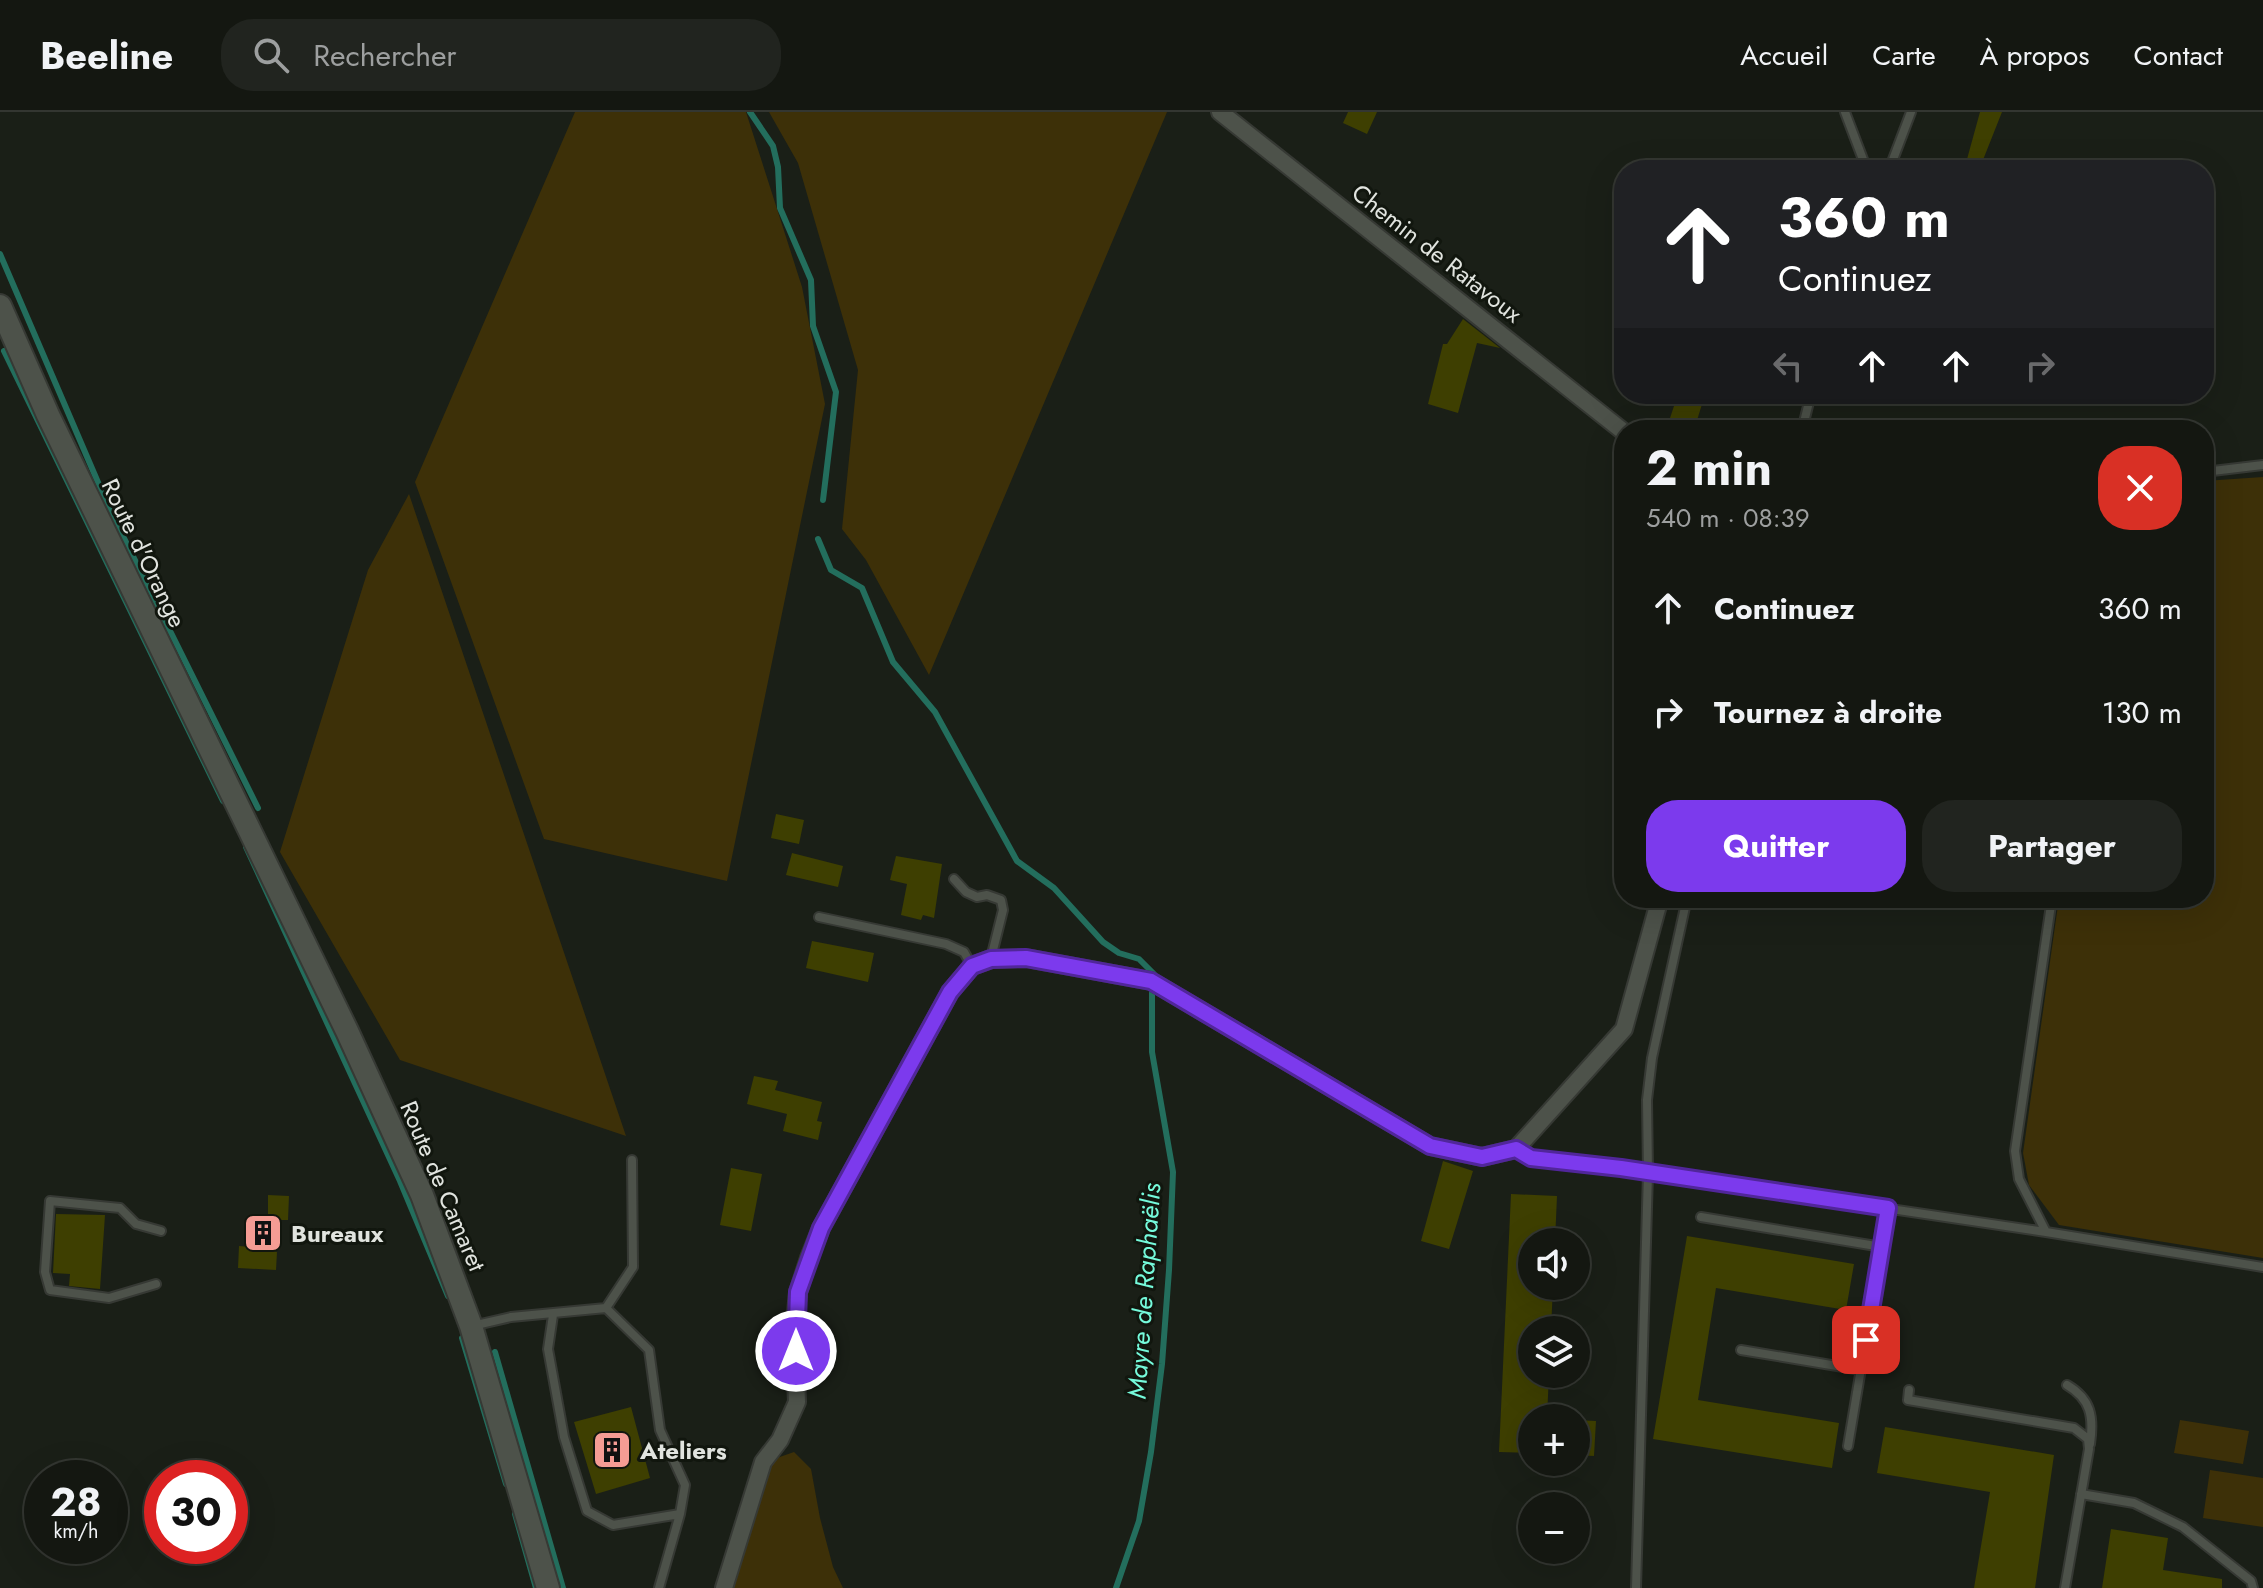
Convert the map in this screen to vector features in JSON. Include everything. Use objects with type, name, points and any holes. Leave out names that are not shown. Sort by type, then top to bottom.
[{"type":"main road","name":"Route d'Orange","points":[[2,319],[246,821]]},
{"type":"main road","name":"Route de Camaret","points":[[246,821],[422,1195],[471,1326],[548,1588]]},
{"type":"street","name":"Chemin de Ratavoux","points":[[1220,112],[1614,424]]},
{"type":"street","points":[[724,1588],[763,1462],[780,1440],[797,1402],[794,1332],[798,1292],[821,1228],[950,992],[972,966],[991,959],[1026,958],[1151,981],[1430,1146],[1482,1157],[1516,1149],[1624,1029],[1657,908]]},
{"type":"lane","points":[[1845,112],[1863,160]]},
{"type":"lane","points":[[1893,160],[1910,113]]},
{"type":"lane","points":[[2214,471],[2263,465]]},
{"type":"lane","points":[[954,879],[966,892],[977,897],[987,895],[1001,900],[1003,910],[991,959]]},
{"type":"lane","points":[[1636,1588],[1648,1173],[1647,1100],[1652,1058],[1685,908]]},
{"type":"lane","points":[[2046,1232],[2019,1179],[2015,1151],[2051,908]]},
{"type":"lane","points":[[819,917],[946,944],[964,952],[972,966]]},
{"type":"lane","points":[[1516,1149],[1531,1158],[1888,1208],[2263,1267]]},
{"type":"lane","points":[[471,1326],[511,1317],[606,1308],[633,1267],[632,1160]]},
{"type":"lane","points":[[156,1284],[109,1298],[50,1290],[45,1272],[50,1201],[120,1208],[136,1224],[161,1231]]},
{"type":"lane","points":[[1848,1446],[1888,1208]]},
{"type":"lane","points":[[1701,1217],[1882,1247]]},
{"type":"lane","points":[[606,1308],[649,1350],[660,1430],[685,1485],[659,1588]]},
{"type":"lane","points":[[553,1315],[548,1349],[564,1437],[587,1511],[613,1525],[680,1514]]},
{"type":"lane","points":[[1741,1350],[1861,1370]]},
{"type":"lane","points":[[2065,1588],[2089,1449],[2092,1414],[2079,1392],[2067,1385]]},
{"type":"lane","points":[[1909,1390],[1908,1400],[2074,1428],[2088,1439],[2089,1449]]},
{"type":"lane","points":[[2081,1494],[2134,1503],[2183,1527],[2251,1581],[2253,1588]]},
{"type":"shaded area","points":[[575,112],[746,112],[802,287],[825,404],[727,881],[544,839],[415,482]]},
{"type":"shaded area","points":[[769,112],[1167,112],[929,675],[866,560],[842,529],[858,370],[798,163]]},
{"type":"shaded area","points":[[2263,477],[2263,1258],[2059,1225],[2029,1185],[2023,1153],[2058,908],[2214,908],[2214,480]]},
{"type":"shaded area","points":[[409,494],[626,1136],[400,1060],[280,852],[368,570]]},
{"type":"shaded area","points":[[2180,1420],[2249,1431],[2243,1464],[2174,1453]]},
{"type":"shaded area","points":[[794,1452],[811,1469],[833,1567],[843,1588],[734,1588],[769,1466],[774,1459]]},
{"type":"shaded area","points":[[2210,1470],[2263,1478],[2263,1527],[2203,1518]]},
{"type":"building","points":[[1348,112],[1377,112],[1367,134],[1343,123]]},
{"type":"building","points":[[1980,112],[2002,112],[1983,160],[1967,160]]},
{"type":"building","points":[[1463,319],[1500,348],[1477,343],[1458,413],[1428,404],[1443,344],[1447,344]]},
{"type":"building","points":[[1675,404],[1702,404],[1697,420],[1669,420]]},
{"type":"building","points":[[776,814],[804,820],[799,844],[771,838]]},
{"type":"building","points":[[792,853],[843,866],[838,887],[786,875]]},
{"type":"building","points":[[896,856],[942,864],[934,918],[923,915],[921,920],[901,915],[907,884],[890,880]]},
{"type":"building","points":[[812,941],[874,953],[868,982],[806,968]]},
{"type":"building","points":[[754,1076],[778,1081],[775,1090],[822,1102],[817,1121],[822,1122],[818,1140],[783,1131],[787,1114],[747,1104]]},
{"type":"building","points":[[1443,1161],[1473,1171],[1449,1249],[1421,1241]]},
{"type":"building","points":[[731,1168],[762,1174],[751,1231],[720,1225]]},
{"type":"building","points":[[1511,1194],[1557,1196],[1556,1228],[1518,1228],[1518,1300],[1552,1300],[1552,1316],[1518,1316],[1518,1388],[1548,1388],[1548,1404],[1518,1404],[1518,1453],[1499,1452]]},
{"type":"building","name":"Bureaux","points":[[268,1195],[289,1196],[288,1220],[274,1220],[276,1270],[238,1268],[239,1246],[251,1247],[253,1215],[268,1216]]},
{"type":"building","points":[[56,1214],[105,1215],[100,1289],[69,1286],[70,1274],[53,1273]]},
{"type":"building","points":[[1687,1236],[1854,1264],[1846,1310],[1716,1288],[1698,1400],[1839,1423],[1832,1468],[1653,1439]]},
{"type":"building","name":"Ateliers","points":[[631,1407],[650,1478],[596,1494],[574,1422]]},
{"type":"building","points":[[1590,1421],[1596,1421],[1594,1456],[1590,1456]]},
{"type":"building","points":[[1885,1427],[2054,1455],[2035,1588],[1974,1588],[1990,1492],[1877,1473]]},
{"type":"building","points":[[2111,1529],[2168,1538],[2163,1570],[2222,1579],[2222,1588],[2102,1588]]},
{"type":"waterway","name":"Mayre de Raphaëlis","points":[[750,112],[773,146],[778,167],[780,208],[811,280],[813,326],[836,392],[823,500]]},
{"type":"waterway","points":[[0,254],[109,508],[258,808]]},
{"type":"waterway","points":[[4,351],[223,801]]},
{"type":"waterway","name":"Mayre de Raphaëlis","points":[[818,539],[831,570],[862,588],[893,662],[935,712],[1017,861],[1054,888],[1103,942],[1119,953],[1139,959],[1154,974]]},
{"type":"waterway","points":[[246,847],[400,1181],[448,1296]]},
{"type":"waterway","name":"Mayre de Raphaëlis","points":[[1116,1588],[1139,1521],[1151,1452],[1169,1270],[1173,1172],[1152,1052],[1152,993]]},
{"type":"waterway","points":[[462,1338],[506,1484]]},
{"type":"waterway","points":[[495,1352],[563,1588]]},
{"type":"waterway","points":[[515,1514],[536,1588]]},
{"type":"place","name":"Bureaux","points":[[263,1233]]},
{"type":"place","name":"Ateliers","points":[[612,1450]]},
{"type":"route","points":[[796,1351],[794,1332],[798,1292],[821,1228],[950,992],[972,966],[991,959],[1026,958],[1151,981],[1430,1146],[1450,1152],[1482,1157],[1516,1149],[1531,1158],[1621,1168],[1888,1208],[1866,1340]]}]
